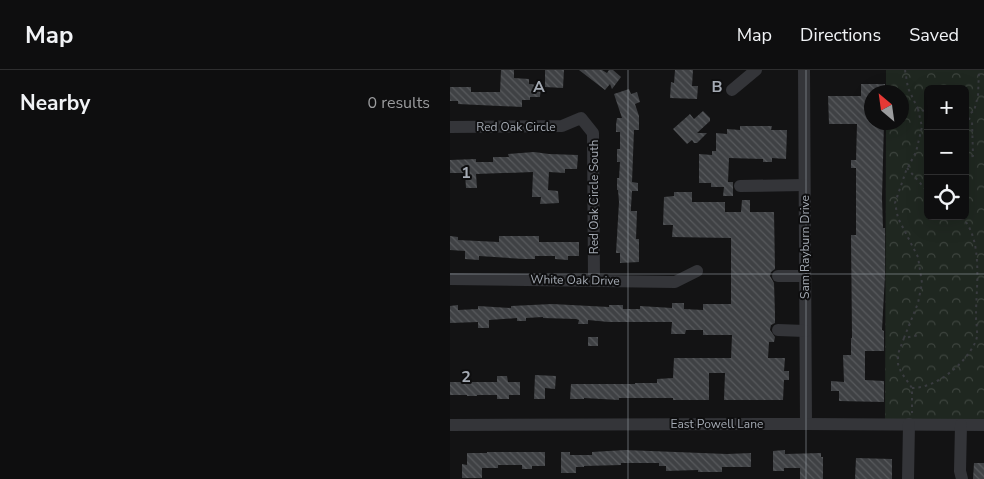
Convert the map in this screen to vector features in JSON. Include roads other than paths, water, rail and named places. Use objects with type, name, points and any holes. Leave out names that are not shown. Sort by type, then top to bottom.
[{"type":"street","points":[[732,90],[756,70]]},
{"type":"street","name":"Sam Rayburn Drive","points":[[804,70],[806,424]]},
{"type":"street","name":"Red Oak Circle","points":[[450,127],[562,126],[581,118]]},
{"type":"street","name":"Red Oak Circle South","points":[[581,118],[594,133],[594,280]]},
{"type":"street","points":[[740,186],[804,185]]},
{"type":"street","name":"White Oak Drive","points":[[450,279],[675,282],[697,271]]},
{"type":"street","points":[[778,276],[805,276]]},
{"type":"street","points":[[778,330],[805,331]]},
{"type":"street","points":[[908,479],[911,420]]},
{"type":"street","name":"East Powell Lane","points":[[450,425],[806,424],[911,420],[961,425],[984,425]]},
{"type":"street","points":[[961,425],[960,471],[962,479]]}]
